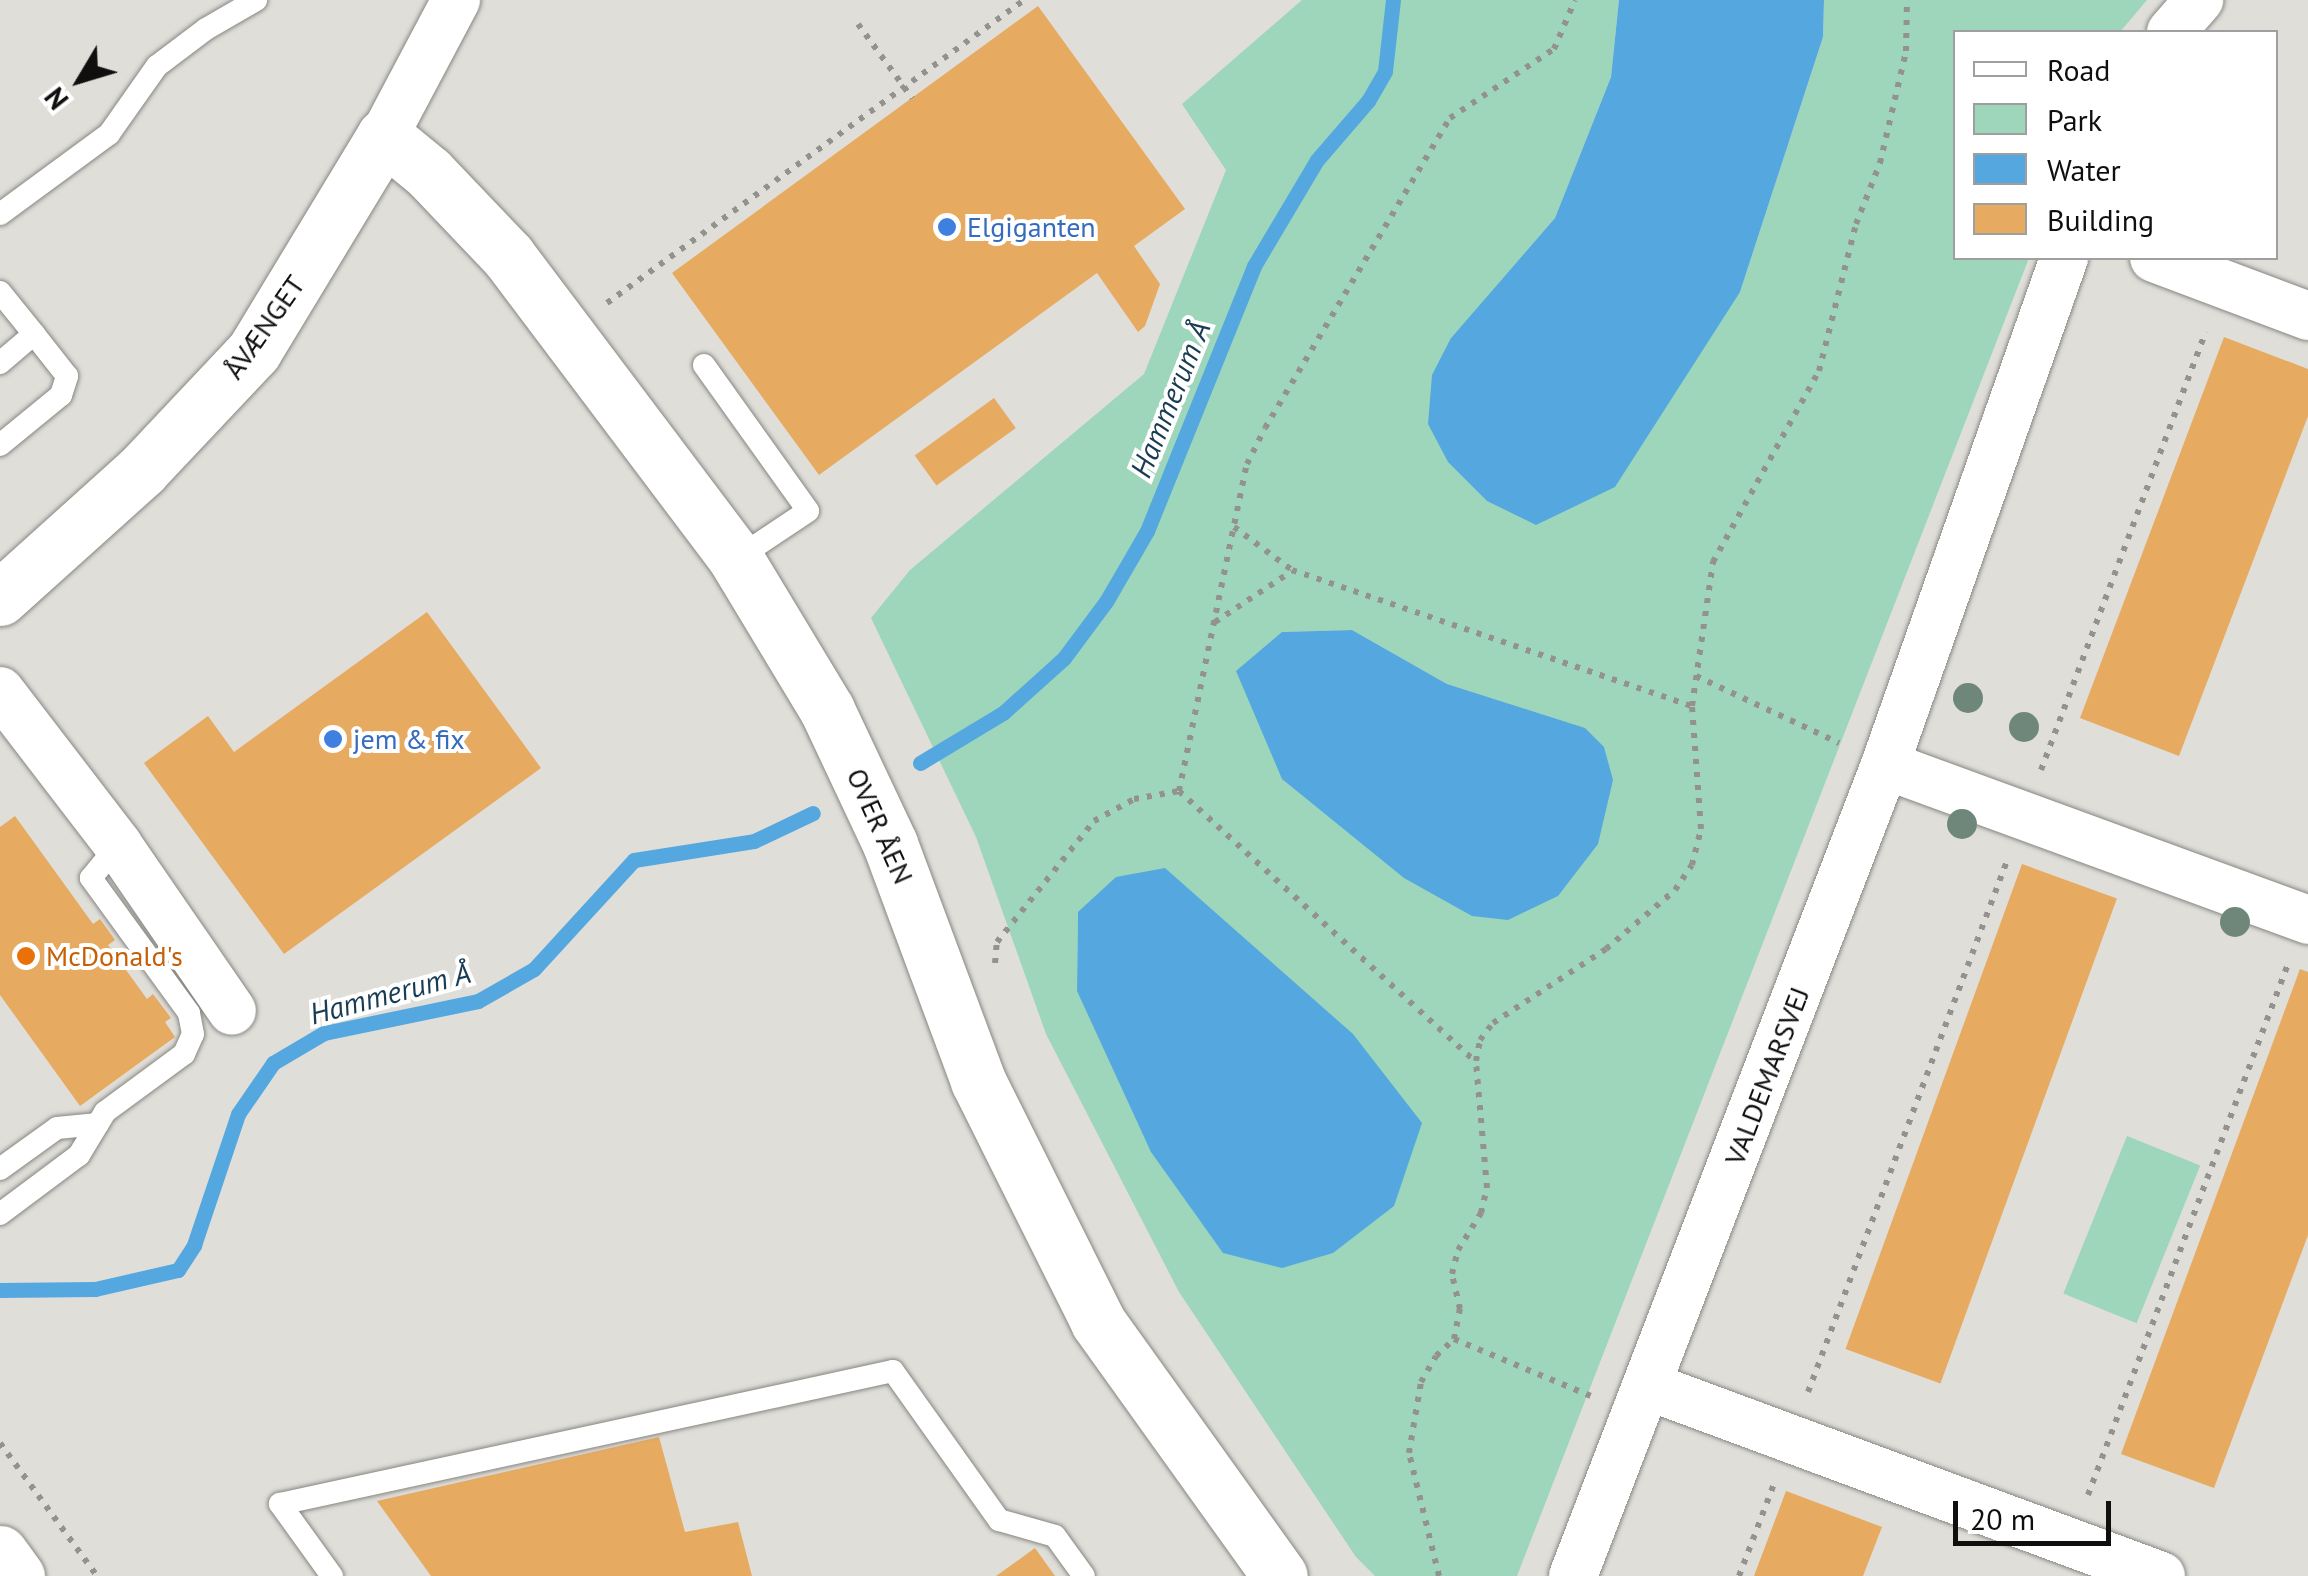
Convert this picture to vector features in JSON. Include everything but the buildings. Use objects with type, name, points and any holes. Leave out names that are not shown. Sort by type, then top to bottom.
[{"type":"street","name":"ÅVÆNGET","points":[[0,598],[142,470],[254,351],[384,136],[456,0]]},
{"type":"street","points":[[2173,30],[2198,0]]},
{"type":"street","name":"OVER ÅEN","points":[[384,136],[429,173],[508,256],[736,559],[827,710],[875,810],[978,1081],[1098,1322],[1280,1576]]},
{"type":"street","name":"VALDEMARSVEJ","points":[[1573,1576],[1885,765],[2063,260]]},
{"type":"street","points":[[2159,260],[2308,316]]},
{"type":"street","points":[[0,691],[118,845],[232,1010]]},
{"type":"street","points":[[1885,765],[2306,919]]},
{"type":"street","points":[[1642,1400],[1790,1439],[2161,1576]]},
{"type":"street","points":[[0,1553],[17,1576]]},
{"type":"lane","points":[[0,214],[109,134],[157,66],[206,29],[256,0]]},
{"type":"lane","points":[[0,292],[67,376],[60,396],[0,445]]},
{"type":"lane","points":[[0,363],[34,334]]},
{"type":"lane","points":[[704,365],[808,512],[736,559]]},
{"type":"lane","points":[[0,1214],[79,1155],[106,1112],[184,1054],[193,1034],[189,1013],[91,878],[118,845]]},
{"type":"lane","points":[[0,1169],[57,1128],[98,1124]]},
{"type":"lane","points":[[332,1576],[280,1504],[892,1371],[999,1520],[1055,1536],[1084,1576]]},
{"type":"path","points":[[566,333],[1024,0]]},
{"type":"path","points":[[1179,791],[1247,464],[1265,428],[1450,118],[1554,49],[1576,0]]},
{"type":"path","points":[[1438,1576],[1408,1453],[1422,1382],[1436,1356],[1454,1340],[1460,1309],[1452,1274],[1458,1250],[1481,1213],[1487,1188],[1476,1061],[1480,1040],[1493,1023],[1606,950],[1675,890],[1692,865],[1700,829],[1692,706],[1713,562],[1819,371],[1856,224],[1884,144],[1906,50],[1907,0]]},
{"type":"path","points":[[858,24],[912,98]]},
{"type":"path","points":[[1739,1576],[2224,284]]},
{"type":"path","points":[[1234,527],[1292,570],[1692,706]]},
{"type":"path","points":[[1214,622],[1292,570]]},
{"type":"path","points":[[1696,676],[1885,765]]},
{"type":"path","points":[[993,978],[997,942],[1094,821],[1134,799],[1179,791]]},
{"type":"path","points":[[1179,791],[1476,1061]]},
{"type":"path","points":[[2071,1542],[2306,919]]},
{"type":"path","points":[[1454,1340],[1642,1400]]},
{"type":"path","points":[[0,1443],[97,1576]]},
{"type":"green space","points":[[1302,0],[1619,0],[1611,77],[1555,218],[1451,338],[1740,292],[1823,37],[1824,0],[2147,0],[2122,30],[1953,30],[1953,260],[2028,260],[1517,1576],[1375,1576],[1356,1557],[1179,1292],[1046,1034],[976,837],[871,618],[910,570],[1144,374],[1226,170],[1182,104]],"holes":[[[1352,630],[1447,684],[1585,728],[1282,632]],[[1078,912],[1102,1038],[1077,990]]]},
{"type":"green space","points":[[2127,1136],[2200,1166],[2137,1323],[2063,1294]]},
{"type":"water","points":[[1619,0],[1824,0],[1823,37],[1740,292],[1615,487],[1536,525],[1487,501],[1448,462],[1428,424],[1432,375],[1451,338],[1555,218],[1611,77]]},
{"type":"water","points":[[1352,630],[1447,684],[1585,728],[1604,747],[1613,780],[1598,844],[1558,896],[1508,920],[1472,916],[1404,878],[1282,779],[1236,671],[1282,632]]},
{"type":"water","points":[[1165,868],[1353,1034],[1422,1123],[1394,1206],[1333,1253],[1282,1268],[1223,1253],[1151,1152],[1077,991],[1078,912],[1116,877]]},
{"type":"waterway","name":"Hammerum Å","points":[[920,763],[1003,713],[1064,658],[1107,600],[1147,531],[1254,266],[1317,160],[1368,101],[1385,71],[1393,0]]},
{"type":"waterway","name":"Hammerum Å","points":[[0,1290],[95,1289],[178,1270],[194,1245],[238,1114],[273,1063],[324,1033],[478,1001],[534,969],[634,860],[754,841],[813,813]]},
{"type":"place","name":"Elgiganten","points":[[947,227]]},
{"type":"place","name":"jem & fix","points":[[333,739]]},
{"type":"place","name":"McDonald's","points":[[26,956]]}]
